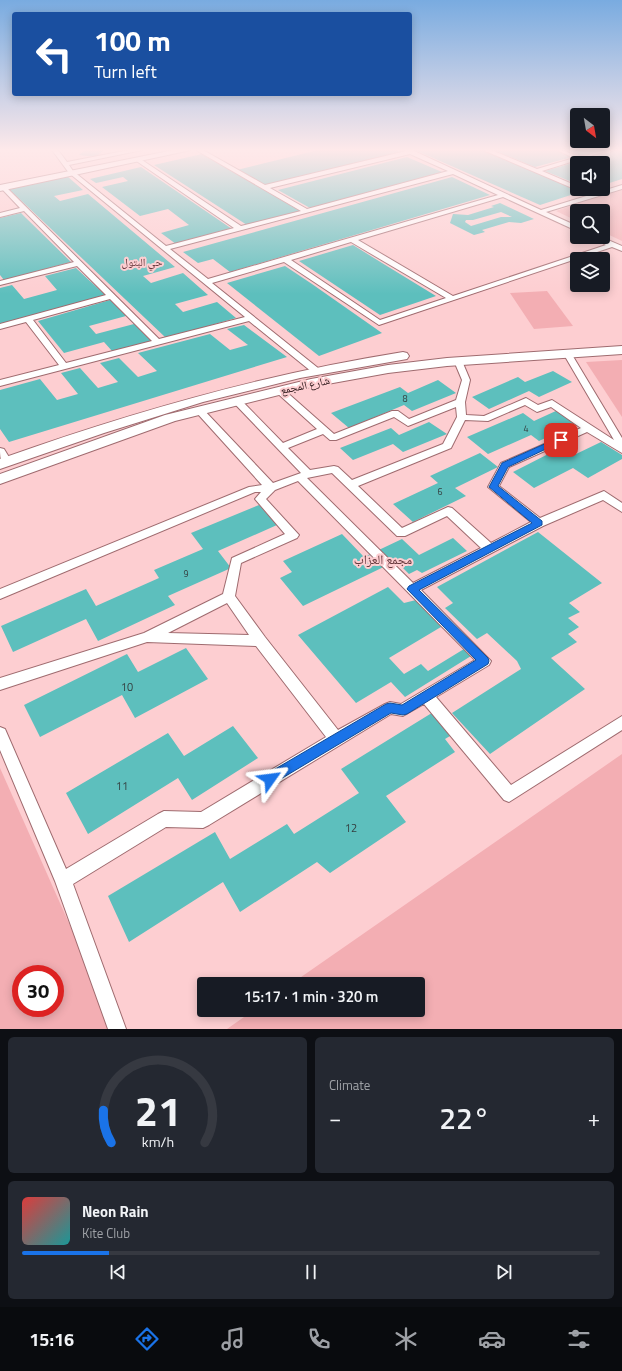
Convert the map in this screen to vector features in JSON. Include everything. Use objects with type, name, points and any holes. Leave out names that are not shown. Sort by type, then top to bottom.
[{"type":"street","points":[[14,198],[157,342]]},
{"type":"street","points":[[105,198],[315,370]]},
{"type":"street","points":[[195,198],[240,229]]},
{"type":"street","points":[[284,198],[306,211]]},
{"type":"street","points":[[167,248],[355,198]]},
{"type":"street","points":[[207,282],[497,198]]},
{"type":"street","points":[[509,198],[570,226]]},
{"type":"street","points":[[540,212],[584,198]]},
{"type":"street","points":[[0,215],[25,209]]},
{"type":"street","points":[[354,240],[452,299]]},
{"type":"street","points":[[285,259],[379,323],[612,245],[622,250]]},
{"type":"street","points":[[0,283],[79,263]]},
{"type":"street","points":[[0,327],[112,296]]},
{"type":"street","points":[[0,383],[251,318]]},
{"type":"street","points":[[28,319],[64,366]]},
{"type":"street","name":"شارع المجمع","points":[[2,459],[150,419],[182,409],[236,387],[315,370],[444,351],[622,340]]},
{"type":"street","name":"شارع المجمع","points":[[182,409],[199,410],[279,390],[362,373],[458,361],[622,350]]},
{"type":"street","points":[[567,353],[622,446]]},
{"type":"street","points":[[351,485],[447,446],[462,417],[460,402],[466,380],[458,361]]},
{"type":"street","points":[[279,390],[333,438],[395,413],[408,424],[460,402]]},
{"type":"street","points":[[63,880],[164,819],[203,820],[390,708],[403,710],[484,661],[412,589],[304,475],[282,447],[237,401]]},
{"type":"street","points":[[462,417],[485,418],[526,401],[537,409],[552,403],[622,450]]},
{"type":"street","points":[[199,410],[271,488]]},
{"type":"street","name":"شارع المجمع","points":[[0,479],[150,419]]},
{"type":"street","points":[[539,523],[494,487],[505,465],[588,428]]},
{"type":"street","points":[[282,447],[324,430]]},
{"type":"street","points":[[0,594],[253,489],[271,488],[304,475],[334,469],[401,533],[448,511],[490,549]]},
{"type":"street","points":[[271,488],[260,499],[293,535],[236,561],[229,598],[260,641],[336,739]]},
{"type":"street","points":[[412,589],[539,523],[604,495],[622,508]]},
{"type":"street","points":[[0,684],[147,637],[229,598]]},
{"type":"street","points":[[147,637],[260,641]]},
{"type":"street","points":[[426,696],[509,795],[622,722]]},
{"type":"street","points":[[0,733],[63,880],[117,1029]]},
{"type":"shaded area","points":[[593,198],[622,198],[622,241],[610,235],[610,204],[576,204]]},
{"type":"shaded area","points":[[570,206],[570,218],[556,211]]},
{"type":"shaded area","points":[[547,291],[573,326],[534,329],[510,293]]},
{"type":"shaded area","points":[[622,360],[622,417],[586,362]]},
{"type":"shaded area","points":[[622,754],[622,1029],[227,1029],[244,1017],[425,1017],[425,977],[301,977]]},
{"type":"shaded area","points":[[0,768],[116,1029],[0,1029]]},
{"type":"building","points":[[19,198],[56,198],[60,201],[72,198],[93,198],[175,267],[143,276],[151,283],[183,273],[208,295],[175,304],[183,312],[217,302],[236,318],[165,337]]},
{"type":"building","points":[[116,198],[187,198],[232,229],[176,244],[161,233],[189,225],[168,209],[140,216]]},
{"type":"building","points":[[205,198],[278,198],[300,211],[247,225]]},
{"type":"building","points":[[292,198],[347,198],[310,208]]},
{"type":"building","points":[[377,198],[480,198],[230,272],[213,259],[198,263],[183,252]]},
{"type":"building","points":[[524,198],[561,198],[540,205]]},
{"type":"building","points":[[500,203],[534,219],[521,223],[509,222],[482,230],[485,232],[474,235],[450,223],[453,214],[468,215],[494,207],[491,206]],"holes":[[[501,212],[512,217],[501,217],[471,226],[465,222],[466,220],[473,220]]]},
{"type":"building","points":[[21,213],[71,262],[4,280],[0,275],[0,218]]},
{"type":"building","points":[[353,245],[436,296],[380,315],[299,261]]},
{"type":"building","points":[[285,266],[382,333],[319,356],[227,283]]},
{"type":"building","points":[[76,268],[105,295],[0,324],[0,288],[12,285],[24,299],[57,290],[45,276]]},
{"type":"building","points":[[110,300],[126,316],[89,326],[96,334],[134,324],[151,341],[112,351],[104,342],[64,353],[38,321]]},
{"type":"building","points":[[244,325],[287,357],[9,442],[0,429],[0,390],[40,379],[57,400],[78,394],[61,373],[80,368],[98,388],[118,382],[100,363],[119,358],[138,377],[157,371],[138,353],[210,334],[230,350],[248,345],[227,329]]},
{"type":"building","points":[[553,371],[572,382],[539,397],[529,391],[489,409],[472,397],[518,377],[525,382]]},
{"type":"building","points":[[438,380],[456,393],[412,411],[404,405],[349,428],[331,413],[400,387],[408,393]]},
{"type":"building","points":[[558,410],[578,423],[539,441],[531,435],[488,454],[467,437],[523,413],[534,421]]},
{"type":"building","points":[[429,422],[447,434],[403,452],[393,444],[353,460],[340,448],[391,428],[399,435]]},
{"type":"building","points":[[601,442],[622,455],[622,459],[588,478],[573,468],[534,488],[513,472],[562,447],[574,455]]},
{"type":"building","points":[[480,453],[498,467],[455,488],[466,496],[413,522],[393,504],[438,483],[430,476]]},
{"type":"building","points":[[259,505],[277,525],[218,551],[231,568],[168,596],[175,605],[98,641],[86,619],[13,652],[1,626],[86,589],[96,606],[159,578],[154,570],[203,549],[191,533]]},
{"type":"building","points":[[538,532],[602,583],[569,603],[580,612],[568,618],[579,627],[568,634],[577,642],[551,658],[585,689],[490,754],[452,713],[521,669],[517,661],[487,633],[477,639],[445,608],[453,603],[437,587]]},
{"type":"building","points":[[342,534],[364,557],[402,539],[419,555],[453,538],[467,551],[422,573],[417,570],[409,574],[396,561],[303,606],[280,578],[292,572],[283,561]]},
{"type":"building","points":[[388,587],[404,603],[420,599],[446,624],[389,658],[404,674],[421,664],[428,671],[464,649],[471,656],[405,697],[391,682],[356,703],[298,635]]},
{"type":"building","points":[[186,648],[208,679],[135,718],[122,695],[40,737],[24,705],[127,654],[138,672]]},
{"type":"building","points":[[435,711],[455,733],[445,739],[455,752],[386,796],[406,822],[330,873],[317,862],[240,912],[223,882],[129,942],[108,896],[215,832],[230,859],[287,824],[294,834],[359,793],[341,769]]},
{"type":"building","points":[[233,726],[258,758],[192,800],[178,778],[88,834],[66,793],[168,733],[184,756]]},
{"type":"district","name":"حي البتول","points":[[142,262]]},
{"type":"district","name":"مجمع العزاب","points":[[383,559]]},
{"type":"route","points":[[270,779],[390,708],[403,710],[484,661],[412,589],[539,523],[494,487],[505,465],[561,440]]}]
